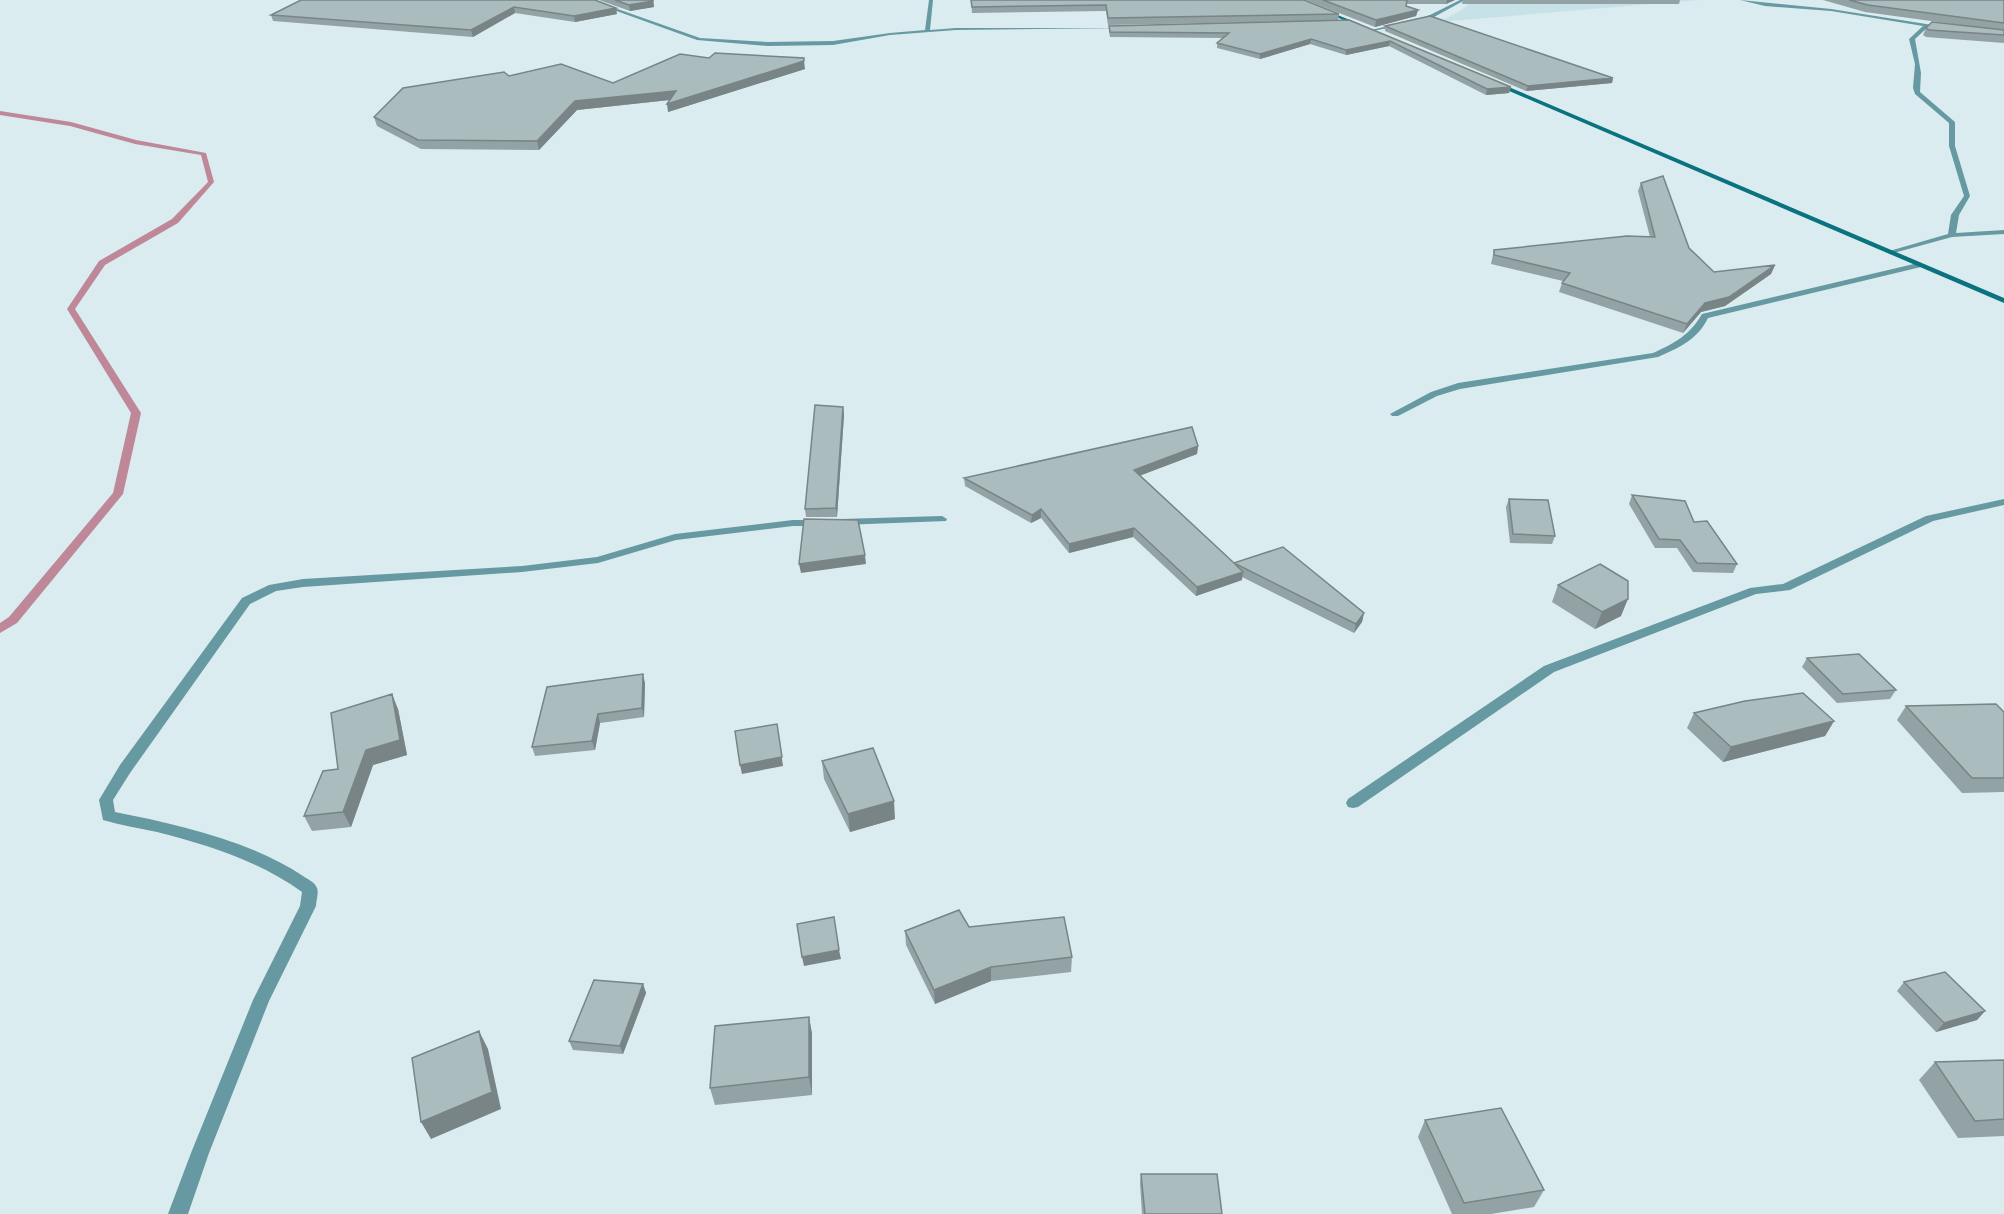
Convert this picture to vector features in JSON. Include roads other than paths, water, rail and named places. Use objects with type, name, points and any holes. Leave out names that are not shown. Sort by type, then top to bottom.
[{"type":"street","points":[[588,0],[699,39],[797,45],[927,31],[1134,28]]},
{"type":"street","points":[[927,31],[931,0]]},
{"type":"street","points":[[1296,0],[1383,34]]},
{"type":"street","points":[[1373,30],[1432,16],[1462,0]]},
{"type":"street","points":[[1742,0],[1765,5],[1831,10],[1950,29]]},
{"type":"street","points":[[1329,23],[1352,22]]},
{"type":"street","points":[[1926,26],[1912,39],[1916,48],[1915,60],[1918,76],[1915,88],[1917,93],[1952,122],[1952,146],[1967,196],[1955,215],[1952,236]]},
{"type":"street","points":[[1485,79],[1714,175],[2004,302]]},
{"type":"street","points":[[1890,252],[1952,236],[2004,232]]},
{"type":"street","points":[[1395,414],[1434,394],[1458,386],[1655,355],[1681,344],[1700,329],[1705,316],[1918,265]]},
{"type":"street","points":[[1353,803],[1549,669],[1754,591],[1786,587],[1930,518],[2004,502]]},
{"type":"street","points":[[178,1214],[261,1000],[308,906],[310,889],[293,875],[223,847],[150,824],[108,816],[106,800],[125,769],[246,601],[273,588],[303,583],[522,569],[598,560],[675,537],[793,523],[942,519]]},
{"type":"waterway","points":[[0,113],[71,124],[135,142],[204,154],[211,182],[175,221],[102,263],[71,309],[136,413],[118,494],[13,620],[0,629]]}]
